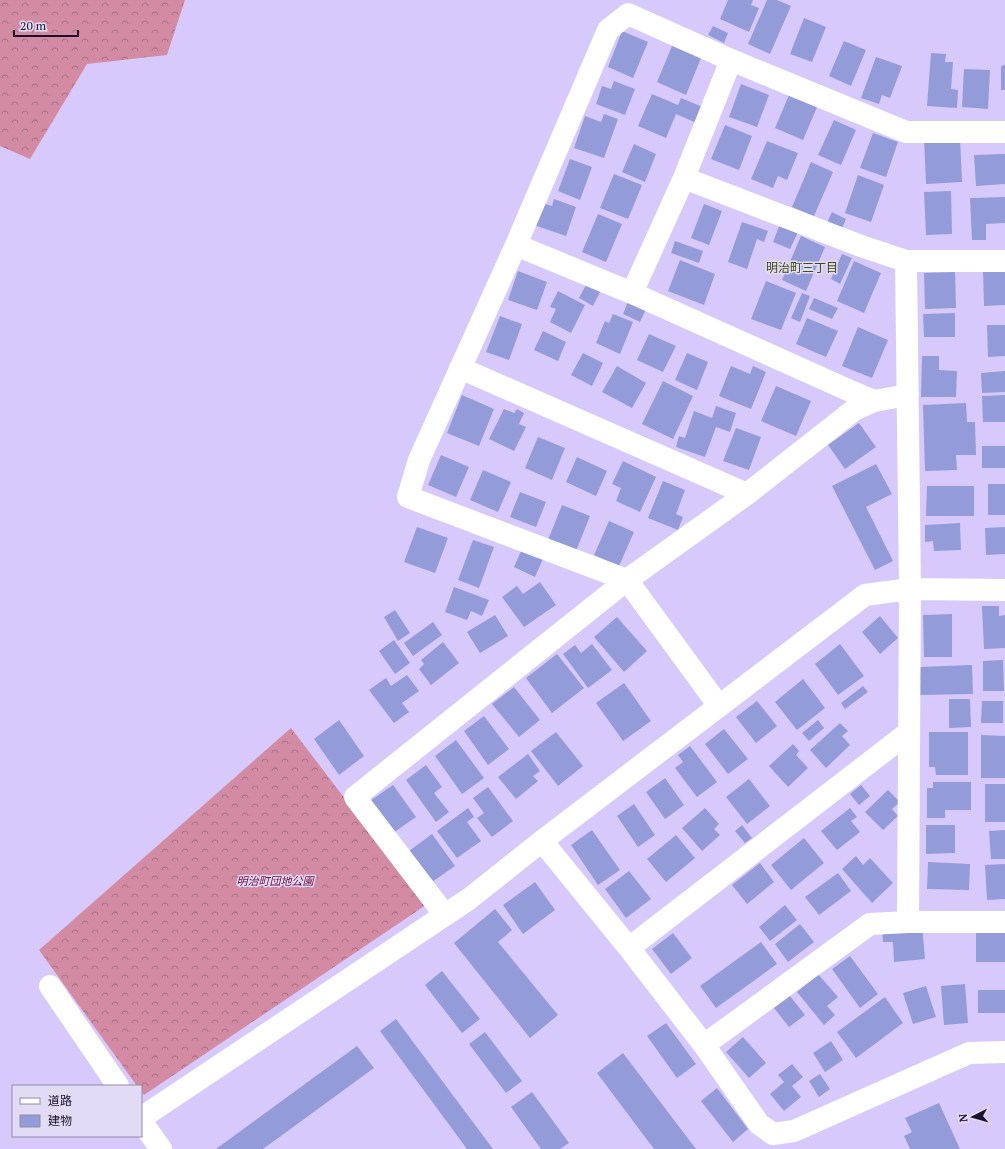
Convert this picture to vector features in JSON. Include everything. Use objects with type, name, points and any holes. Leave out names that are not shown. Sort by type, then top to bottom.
[{"type":"street","points":[[719,706],[627,580],[408,497],[419,460],[516,245],[608,30],[628,14],[731,60],[906,132],[1005,132]]},
{"type":"street","points":[[632,293],[684,178],[731,60]]},
{"type":"street","points":[[684,178],[861,246],[906,261],[1005,261]]},
{"type":"street","points":[[516,245],[632,293],[874,401]]},
{"type":"street","points":[[906,261],[910,589],[908,922]]},
{"type":"street","points":[[460,368],[747,494]]},
{"type":"street","points":[[445,915],[355,796],[627,580],[747,494],[854,410],[874,401],[908,395]]},
{"type":"street","points":[[142,1117],[469,899],[542,841],[865,595],[910,589],[1005,590]]},
{"type":"street","points":[[629,948],[909,732]]},
{"type":"street","points":[[542,841],[629,948],[704,1045],[759,1124],[773,1134],[794,1131],[969,1053],[1005,1052]]},
{"type":"street","points":[[704,1045],[870,924],[908,922],[1005,922]]},
{"type":"street","points":[[50,986],[117,1085]]},
{"type":"street","points":[[142,1122],[161,1149]]},
{"type":"green space","points":[[0,0],[185,0],[167,55],[87,64],[30,159],[0,146]]},
{"type":"green space","name":"明治町団地公園","points":[[291,728],[426,905],[144,1095],[142,1092],[142,1085],[136,1085],[39,950]]},
{"type":"building","points":[[728,0],[753,0],[751,5],[759,8],[749,32],[720,19]]},
{"type":"building","points":[[767,0],[777,0],[791,6],[770,54],[748,44]]},
{"type":"building","points":[[804,18],[826,27],[812,62],[790,54]]},
{"type":"building","points":[[713,26],[728,33],[724,43],[708,35]]},
{"type":"building","points":[[622,31],[648,42],[633,78],[608,67]]},
{"type":"building","points":[[844,41],[866,50],[851,86],[829,76]]},
{"type":"building","points":[[672,46],[701,58],[686,95],[657,82]]},
{"type":"building","points":[[931,53],[946,54],[945,62],[953,62],[951,89],[958,90],[957,108],[927,106]]},
{"type":"building","points":[[876,57],[902,66],[890,98],[882,95],[879,104],[861,98]]},
{"type":"building","points":[[1005,65],[1005,90],[1001,90],[1001,66]]},
{"type":"building","points":[[964,69],[990,70],[988,109],[962,107]]},
{"type":"building","points":[[614,81],[635,89],[625,115],[596,104],[602,86],[611,89]]},
{"type":"building","points":[[741,84],[769,95],[757,127],[729,117]]},
{"type":"building","points":[[652,94],[678,105],[681,98],[705,108],[699,124],[676,114],[666,138],[638,126]]},
{"type":"building","points":[[789,95],[817,107],[803,140],[775,128]]},
{"type":"building","points":[[604,114],[618,119],[604,158],[574,148],[585,116],[601,122]]},
{"type":"building","points":[[834,120],[856,130],[841,165],[818,155]]},
{"type":"building","points":[[725,125],[752,136],[739,170],[711,159]]},
{"type":"building","points":[[873,133],[898,142],[886,177],[860,168]]},
{"type":"building","points":[[960,137],[962,182],[926,184],[924,138]]},
{"type":"building","points":[[767,141],[798,153],[787,180],[778,176],[773,188],[751,179]]},
{"type":"building","points":[[634,144],[656,154],[645,182],[622,172]]},
{"type":"building","points":[[1005,154],[1005,184],[976,186],[974,155]]},
{"type":"building","points":[[570,159],[592,167],[580,200],[558,191]]},
{"type":"building","points":[[811,162],[833,172],[814,216],[792,207]]},
{"type":"building","points":[[614,174],[642,185],[628,219],[600,208]]},
{"type":"building","points":[[858,175],[884,185],[871,222],[845,213]]},
{"type":"building","points":[[951,191],[952,234],[926,235],[924,192]]},
{"type":"building","points":[[1005,197],[1005,223],[986,224],[986,240],[972,240],[970,198]]},
{"type":"building","points":[[554,199],[576,207],[566,236],[534,225],[542,203],[552,206]]},
{"type":"building","points":[[704,204],[722,211],[709,245],[691,238]]},
{"type":"building","points":[[832,212],[846,219],[840,233],[825,227]]},
{"type":"building","points":[[598,214],[622,224],[606,262],[582,252]]},
{"type":"building","points":[[742,222],[768,231],[764,242],[757,239],[747,269],[728,262]]},
{"type":"building","points":[[780,224],[798,232],[790,249],[773,242]]},
{"type":"building","points":[[801,236],[825,247],[806,291],[782,280]]},
{"type":"building","points":[[675,241],[703,251],[699,263],[671,253]]},
{"type":"building","points":[[842,254],[852,258],[840,284],[831,279]]},
{"type":"building","points":[[680,260],[715,274],[704,305],[668,291]]},
{"type":"building","points":[[854,261],[881,273],[864,313],[837,301]]},
{"type":"building","points":[[1005,268],[1005,305],[984,306],[983,269]]},
{"type":"building","points":[[518,271],[547,282],[537,310],[508,300]]},
{"type":"building","points":[[955,272],[956,308],[925,309],[924,273]]},
{"type":"building","points":[[588,281],[602,288],[593,306],[579,298]]},
{"type":"building","points":[[766,281],[796,293],[781,330],[751,319]]},
{"type":"building","points":[[558,291],[585,305],[571,333],[550,322],[556,309],[550,307]]},
{"type":"building","points":[[802,293],[810,296],[800,322],[791,318]]},
{"type":"building","points":[[814,298],[838,308],[832,319],[809,309]]},
{"type":"building","points":[[629,299],[647,307],[640,322],[623,314]]},
{"type":"building","points":[[955,313],[955,337],[924,337],[923,314]]},
{"type":"building","points":[[613,314],[633,322],[620,354],[596,343],[605,321],[609,323]]},
{"type":"building","points":[[500,316],[522,324],[509,360],[486,352]]},
{"type":"building","points":[[807,318],[838,331],[826,357],[796,344]]},
{"type":"building","points":[[987,325],[1005,325],[1005,356],[988,357]]},
{"type":"building","points":[[858,327],[888,340],[872,378],[842,366]]},
{"type":"building","points":[[543,331],[566,342],[558,361],[534,350]]},
{"type":"building","points":[[649,334],[676,346],[663,372],[637,360]]},
{"type":"building","points":[[583,353],[603,363],[592,386],[571,375]]},
{"type":"building","points":[[687,353],[708,362],[697,390],[675,380]]},
{"type":"building","points":[[922,356],[939,356],[939,370],[957,371],[956,397],[921,397]]},
{"type":"building","points":[[617,366],[646,383],[632,408],[602,392]]},
{"type":"building","points":[[731,366],[750,374],[753,366],[766,372],[751,409],[719,396]]},
{"type":"building","points":[[1005,371],[1005,392],[982,393],[981,373]]},
{"type":"building","points":[[663,381],[693,396],[673,439],[642,424]]},
{"type":"building","points":[[776,386],[811,401],[796,436],[761,421]]},
{"type":"building","points":[[462,395],[494,409],[479,446],[447,433]]},
{"type":"building","points":[[1005,395],[1005,422],[983,422],[982,396]]},
{"type":"building","points":[[966,403],[967,422],[975,422],[976,455],[956,455],[957,470],[925,471],[923,405]]},
{"type":"building","points":[[716,406],[736,413],[730,432],[716,427],[705,457],[676,447],[679,436],[685,438],[694,411],[712,418]]},
{"type":"building","points":[[504,409],[514,413],[517,409],[524,413],[519,424],[526,427],[514,451],[489,439]]},
{"type":"building","points":[[859,423],[876,447],[845,469],[828,445]]},
{"type":"building","points":[[736,428],[761,437],[749,470],[723,461]]},
{"type":"building","points":[[538,437],[565,448],[552,480],[525,468]]},
{"type":"building","points":[[982,446],[1005,446],[1005,468],[982,468]]},
{"type":"building","points":[[441,455],[469,467],[456,497],[428,485]]},
{"type":"building","points":[[577,457],[607,471],[596,496],[566,482]]},
{"type":"building","points":[[623,461],[656,477],[640,512],[616,501],[621,488],[612,484]]},
{"type":"building","points":[[876,464],[892,494],[866,507],[893,561],[875,570],[832,486]]},
{"type":"building","points":[[483,470],[511,482],[498,512],[470,500]]},
{"type":"building","points":[[663,481],[685,490],[676,514],[683,517],[678,530],[648,518]]},
{"type":"building","points":[[988,484],[1005,484],[1005,515],[988,515]]},
{"type":"building","points":[[927,486],[974,486],[974,516],[926,516]]},
{"type":"building","points":[[520,492],[546,502],[536,527],[510,517]]},
{"type":"building","points":[[562,505],[590,516],[576,551],[548,540]]},
{"type":"building","points":[[609,521],[634,532],[619,566],[594,555]]},
{"type":"building","points":[[960,523],[961,550],[934,551],[933,541],[925,542],[925,525]]},
{"type":"building","points":[[417,527],[448,538],[435,573],[404,562]]},
{"type":"building","points":[[1005,527],[1005,554],[986,555],[985,528]]},
{"type":"building","points":[[473,540],[494,547],[479,588],[458,580]]},
{"type":"building","points":[[522,549],[543,559],[535,577],[514,567]]},
{"type":"building","points":[[540,582],[556,605],[524,627],[502,597],[517,586],[523,594]]},
{"type":"building","points":[[454,587],[489,600],[482,616],[471,611],[467,620],[445,612]]},
{"type":"building","points":[[982,606],[999,606],[999,616],[1005,615],[1005,648],[984,649]]},
{"type":"building","points":[[395,610],[410,633],[398,641],[384,617]]},
{"type":"building","points":[[952,614],[952,657],[924,657],[923,615]]},
{"type":"building","points":[[495,615],[508,636],[480,653],[467,632]]},
{"type":"building","points":[[880,616],[898,638],[880,654],[862,632]]},
{"type":"building","points":[[617,617],[647,651],[624,672],[594,637]]},
{"type":"building","points":[[433,622],[442,635],[413,656],[404,643]]},
{"type":"building","points":[[394,640],[410,663],[395,674],[379,651]]},
{"type":"building","points":[[443,642],[459,663],[431,685],[419,669],[424,664],[421,660]]},
{"type":"building","points":[[592,644],[612,670],[588,688],[563,654],[575,645],[581,653]]},
{"type":"building","points":[[840,644],[864,676],[838,695],[815,664]]},
{"type":"building","points":[[557,654],[584,688],[552,713],[526,678]]},
{"type":"building","points":[[1003,660],[1004,691],[983,691],[983,661]]},
{"type":"building","points":[[972,665],[973,694],[919,695],[918,667]]},
{"type":"building","points":[[407,675],[419,691],[402,703],[409,712],[394,723],[369,690],[386,678],[391,686]]},
{"type":"building","points":[[803,679],[825,708],[797,730],[775,702]]},
{"type":"building","points":[[624,683],[651,721],[623,741],[596,703]]},
{"type":"building","points":[[863,686],[868,692],[845,709],[841,703]]},
{"type":"building","points":[[514,687],[540,720],[519,737],[492,704]]},
{"type":"building","points":[[949,699],[970,699],[971,727],[949,728]]},
{"type":"building","points":[[757,701],[777,726],[756,743],[736,717]]},
{"type":"building","points":[[982,701],[1003,701],[1003,723],[981,723]]},
{"type":"building","points":[[484,716],[509,749],[488,765],[464,731]]},
{"type":"building","points":[[339,720],[364,756],[339,775],[314,739]]},
{"type":"building","points":[[818,720],[824,728],[809,741],[802,733]]},
{"type":"building","points":[[840,723],[848,731],[842,736],[850,745],[826,768],[810,750]]},
{"type":"building","points":[[724,729],[748,759],[728,774],[705,744]]},
{"type":"building","points":[[556,732],[583,766],[558,786],[531,751]]},
{"type":"building","points":[[929,732],[968,732],[968,775],[936,775],[935,767],[929,767]]},
{"type":"building","points":[[981,735],[1005,736],[1005,778],[981,778]]},
{"type":"building","points":[[456,740],[484,778],[462,794],[435,756]]},
{"type":"building","points":[[793,744],[799,751],[796,755],[808,768],[788,787],[769,766]]},
{"type":"building","points":[[690,746],[717,782],[697,797],[675,768],[683,762],[678,755]]},
{"type":"building","points":[[528,754],[540,771],[533,776],[538,781],[516,799],[498,777]]},
{"type":"building","points":[[426,765],[442,787],[434,793],[449,812],[436,822],[406,780]]},
{"type":"building","points":[[665,778],[684,805],[665,819],[646,792]]},
{"type":"building","points":[[749,779],[770,806],[747,824],[726,797]]},
{"type":"building","points":[[933,782],[971,782],[971,810],[945,810],[945,818],[927,818],[927,788],[933,788]]},
{"type":"building","points":[[985,784],[1005,784],[1005,822],[985,822]]},
{"type":"building","points":[[393,785],[416,817],[393,833],[370,801]]},
{"type":"building","points":[[861,785],[870,796],[859,805],[850,794]]},
{"type":"building","points":[[488,787],[513,821],[492,837],[477,818],[484,813],[473,798]]},
{"type":"building","points":[[888,790],[900,802],[892,809],[898,816],[883,830],[865,812]]},
{"type":"building","points":[[634,804],[655,835],[638,847],[617,816]]},
{"type":"building","points":[[468,808],[474,817],[467,822],[481,841],[457,858],[437,831]]},
{"type":"building","points":[[705,808],[719,824],[714,829],[720,835],[702,851],[682,828]]},
{"type":"building","points":[[850,808],[857,817],[851,821],[860,832],[837,850],[821,831]]},
{"type":"building","points":[[742,825],[752,838],[745,843],[735,831]]},
{"type":"building","points":[[926,825],[955,825],[955,853],[926,854]]},
{"type":"building","points":[[592,830],[620,870],[598,885],[571,845]]},
{"type":"building","points":[[1005,830],[1005,859],[991,859],[989,831]]},
{"type":"building","points":[[432,834],[455,866],[432,882],[409,851]]},
{"type":"building","points":[[676,835],[695,858],[666,882],[647,859]]},
{"type":"building","points":[[804,838],[824,863],[791,890],[771,865]]},
{"type":"building","points":[[856,856],[863,865],[870,858],[893,883],[872,903],[842,869]]},
{"type":"building","points":[[928,862],[970,864],[969,890],[927,889]]},
{"type":"building","points":[[760,863],[774,882],[747,904],[732,885]]},
{"type":"building","points":[[1005,864],[1005,899],[987,900],[985,865]]},
{"type":"building","points":[[629,871],[651,899],[626,918],[605,889]]},
{"type":"building","points":[[838,873],[851,891],[819,915],[805,897]]},
{"type":"building","points":[[535,882],[555,910],[523,934],[503,905]]},
{"type":"building","points":[[785,905],[797,920],[770,941],[759,927]]},
{"type":"building","points":[[495,909],[512,930],[498,942],[558,1015],[530,1038],[454,943]]},
{"type":"building","points":[[800,924],[814,942],[788,962],[775,944]]},
{"type":"building","points":[[922,925],[925,959],[894,962],[893,942],[883,942],[882,928]]},
{"type":"building","points":[[976,931],[1005,931],[1005,962],[976,962]]},
{"type":"building","points":[[673,933],[692,958],[671,974],[652,949]]},
{"type":"building","points":[[761,942],[777,964],[716,1008],[700,986]]},
{"type":"building","points":[[850,956],[878,994],[860,1008],[832,969]]},
{"type":"building","points":[[442,971],[480,1019],[462,1033],[425,985]]},
{"type":"building","points":[[818,974],[838,997],[827,1006],[835,1015],[824,1025],[797,992]]},
{"type":"building","points":[[965,984],[968,1023],[944,1025],[941,986]]},
{"type":"building","points":[[926,986],[936,1017],[913,1024],[903,993]]},
{"type":"building","points":[[978,990],[1005,990],[1005,1013],[978,1013]]},
{"type":"building","points":[[790,996],[805,1015],[789,1027],[774,1008]]},
{"type":"building","points":[[885,997],[903,1023],[856,1058],[837,1032]]},
{"type":"building","points":[[396,1019],[493,1149],[467,1149],[380,1031]]},
{"type":"building","points":[[666,1023],[696,1064],[677,1078],[647,1036]]},
{"type":"building","points":[[485,1032],[522,1081],[506,1093],[469,1044]]},
{"type":"building","points":[[743,1037],[766,1063],[749,1078],[726,1052]]},
{"type":"building","points":[[831,1041],[843,1060],[825,1072],[813,1053]]},
{"type":"building","points":[[357,1046],[374,1068],[263,1149],[216,1149]]},
{"type":"building","points":[[623,1053],[696,1149],[654,1149],[597,1073]]},
{"type":"building","points":[[792,1064],[803,1077],[792,1086],[801,1097],[784,1111],[770,1094],[784,1082],[778,1075]]},
{"type":"building","points":[[820,1074],[830,1089],[819,1097],[809,1081]]},
{"type":"building","points":[[717,1088],[748,1129],[733,1142],[701,1101]]},
{"type":"building","points":[[532,1092],[569,1143],[560,1149],[541,1149],[511,1107]]},
{"type":"building","points":[[939,1103],[960,1149],[910,1149],[904,1136],[912,1132],[905,1118]]},
{"type":"district","name":"明治町三丁目","points":[[802,267]]}]
